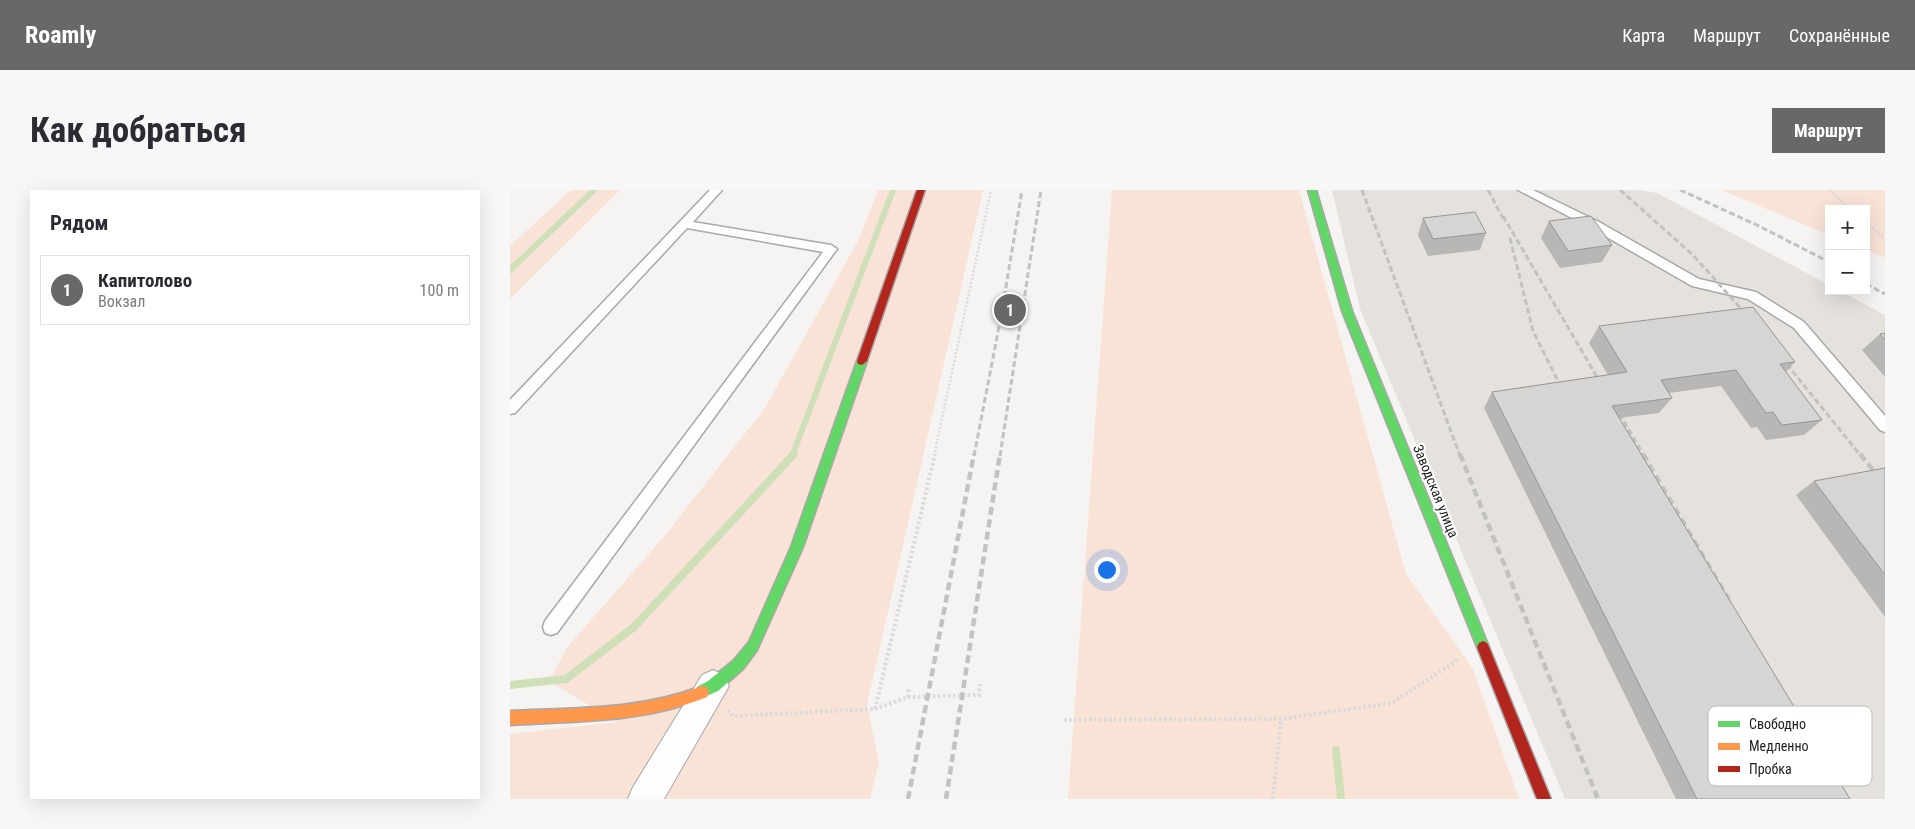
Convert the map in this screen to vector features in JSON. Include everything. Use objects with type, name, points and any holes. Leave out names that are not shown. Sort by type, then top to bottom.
[{"type":"street","points":[[510,718],[650,709],[684,701],[713,686],[738,665],[753,646],[764,627],[797,547],[921,190]]},
{"type":"street","name":"Заводская улица","points":[[1312,190],[1347,311],[1544,799]]},
{"type":"street","points":[[645,799],[713,686]]},
{"type":"lane","points":[[510,409],[716,190]]},
{"type":"lane","points":[[1524,190],[1595,225],[1696,283],[1752,295],[1798,325],[1885,426]]},
{"type":"lane","points":[[551,627],[831,249],[685,224]]},
{"type":"path","points":[[875,709],[928,486],[991,190]]},
{"type":"path","points":[[1829,190],[1846,205]]},
{"type":"path","points":[[1870,226],[1885,239]]},
{"type":"path","points":[[1064,720],[1281,719],[1392,703],[1481,644]]},
{"type":"path","points":[[713,686],[733,716],[875,709],[908,697],[979,695],[980,684]]},
{"type":"path","points":[[908,697],[909,687]]},
{"type":"path","points":[[1273,799],[1281,719]]},
{"type":"shaded area","points":[[571,190],[620,190],[510,299],[510,246]]},
{"type":"shaded area","points":[[878,190],[983,190],[867,705],[879,762],[870,799],[510,799],[510,734],[617,722],[549,681],[568,646],[662,539],[765,408],[859,239]]},
{"type":"shaded area","points":[[1112,190],[1299,190],[1406,574],[1473,669],[1519,799],[1068,799]]},
{"type":"shaded area","points":[[1332,190],[1638,190],[1657,193],[1825,283],[1825,295],[1848,295],[1885,315],[1885,799],[1565,799],[1360,309]]},
{"type":"shaded area","points":[[1721,190],[1885,190],[1885,258],[1870,252],[1870,205],[1825,205],[1825,233]]},
{"type":"building","points":[[1475,212],[1486,233],[1433,239],[1423,218]]},
{"type":"building","points":[[1591,216],[1612,245],[1568,251],[1549,221]]},
{"type":"building","points":[[1753,307],[1795,362],[1780,364],[1822,420],[1782,425],[1773,412],[1766,413],[1736,370],[1661,380],[1672,398],[1612,406],[1794,706],[1708,706],[1708,786],[1842,786],[1850,799],[1697,799],[1492,392],[1627,372],[1599,326]]},
{"type":"building","points":[[1885,333],[1885,340],[1880,334]]},
{"type":"building","points":[[1885,468],[1885,575],[1814,481]]},
{"type":"waterway","points":[[510,270],[594,190]]},
{"type":"waterway","points":[[792,456],[893,190]]},
{"type":"waterway","points":[[510,685],[566,679],[634,627],[794,454]]},
{"type":"waterway","points":[[1336,750],[1341,799]]},
{"type":"railway","points":[[974,456],[1002,311],[1022,190]]},
{"type":"railway","points":[[1000,456],[1041,190]]},
{"type":"railway","points":[[1362,190],[1460,456]]},
{"type":"railway","points":[[1488,190],[1505,222]]},
{"type":"railway","points":[[1620,190],[1693,255],[1751,320]]},
{"type":"railway","points":[[1680,190],[1757,225],[1825,260]]},
{"type":"railway","points":[[1503,216],[1604,389]]},
{"type":"railway","points":[[1510,238],[1533,331],[1565,395]]},
{"type":"railway","points":[[1870,286],[1885,294]]},
{"type":"railway","points":[[1781,357],[1861,456]]},
{"type":"railway","points":[[1615,406],[1644,456]]},
{"type":"railway","points":[[908,799],[974,454]]},
{"type":"railway","points":[[946,799],[1000,454]]},
{"type":"railway","points":[[1460,454],[1598,799]]},
{"type":"railway","points":[[1643,454],[1729,600]]},
{"type":"railway","points":[[1860,454],[1873,470]]},
{"type":"traffic: fast","points":[[1312,190],[1347,311],[1483,647]]},
{"type":"traffic: fast","points":[[702,692],[713,686],[738,665],[753,646],[797,547],[862,361]]},
{"type":"traffic: slow","points":[[510,718],[634,711],[681,700],[702,692]]},
{"type":"traffic: jam","points":[[862,361],[921,190]]},
{"type":"traffic: jam","points":[[1483,647],[1544,799]]},
{"type":"place","name":"Капитолово","points":[[1010,310]]}]
